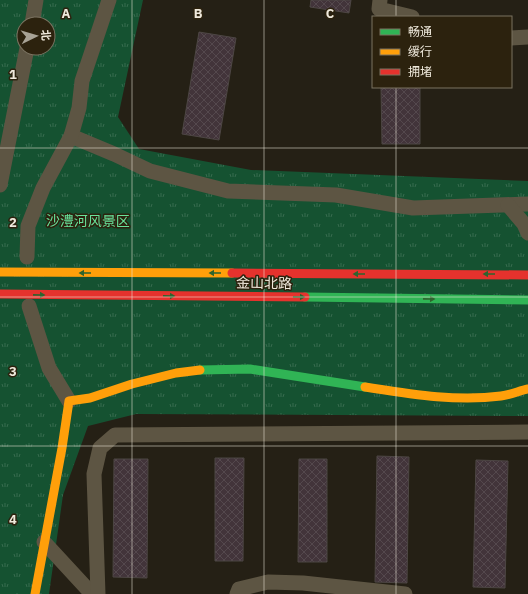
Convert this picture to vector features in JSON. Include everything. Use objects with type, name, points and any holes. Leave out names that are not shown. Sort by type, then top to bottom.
[{"type":"main road","name":"金山北路","points":[[0,272],[522,274]]},
{"type":"main road","name":"金山北路","points":[[0,294],[528,300]]},
{"type":"main road","points":[[35,594],[62,448],[69,401],[90,398],[132,384],[176,373],[207,369],[250,369],[396,392],[460,398],[502,396],[528,389]]},
{"type":"street","points":[[33,16],[36,0]]},
{"type":"street","points":[[27,257],[28,226],[44,188],[71,136],[79,108],[82,81],[109,0]]},
{"type":"street","points":[[380,0],[379,8],[408,16]]},
{"type":"street","points":[[512,38],[528,37]]},
{"type":"street","points":[[0,185],[25,56]]},
{"type":"street","points":[[71,136],[150,171],[228,190],[336,194],[413,208],[528,204]]},
{"type":"street","points":[[508,205],[524,224],[528,234]]},
{"type":"street","points":[[522,274],[528,263]]},
{"type":"street","points":[[29,306],[49,368],[69,401]]},
{"type":"street","points":[[98,594],[94,474],[100,448],[116,435],[528,432]]},
{"type":"street","points":[[44,542],[92,594]]},
{"type":"street","points":[[236,594],[239,588],[268,582],[303,583],[405,594]]},
{"type":"green space","name":"沙澧河风景区","points":[[0,0],[143,0],[118,117],[139,149],[251,170],[528,181],[528,416],[136,414],[88,426],[63,495],[49,594],[0,594]]},
{"type":"building","points":[[311,0],[351,0],[349,13],[310,7]]},
{"type":"building","points":[[199,32],[236,38],[219,140],[182,134]]},
{"type":"building","points":[[381,88],[420,88],[420,144],[382,144]]},
{"type":"building","points":[[377,456],[409,457],[407,583],[375,582]]},
{"type":"building","points":[[215,458],[244,458],[243,561],[215,561]]},
{"type":"building","points":[[114,459],[148,459],[147,578],[113,577]]},
{"type":"building","points":[[299,459],[327,459],[327,562],[298,562]]},
{"type":"building","points":[[476,460],[508,461],[505,588],[473,587]]},
{"type":"traffic: fast","points":[[305,297],[528,300]]},
{"type":"traffic: fast","points":[[200,370],[250,369],[365,387]]},
{"type":"traffic: slow","points":[[0,272],[232,273]]},
{"type":"traffic: slow","points":[[35,594],[62,448],[69,401],[90,398],[132,384],[176,373],[200,370]]},
{"type":"traffic: slow","points":[[365,387],[450,398],[484,398],[508,395],[528,389]]},
{"type":"traffic: jam","points":[[232,273],[528,275]]},
{"type":"traffic: jam","points":[[0,294],[305,297]]}]
